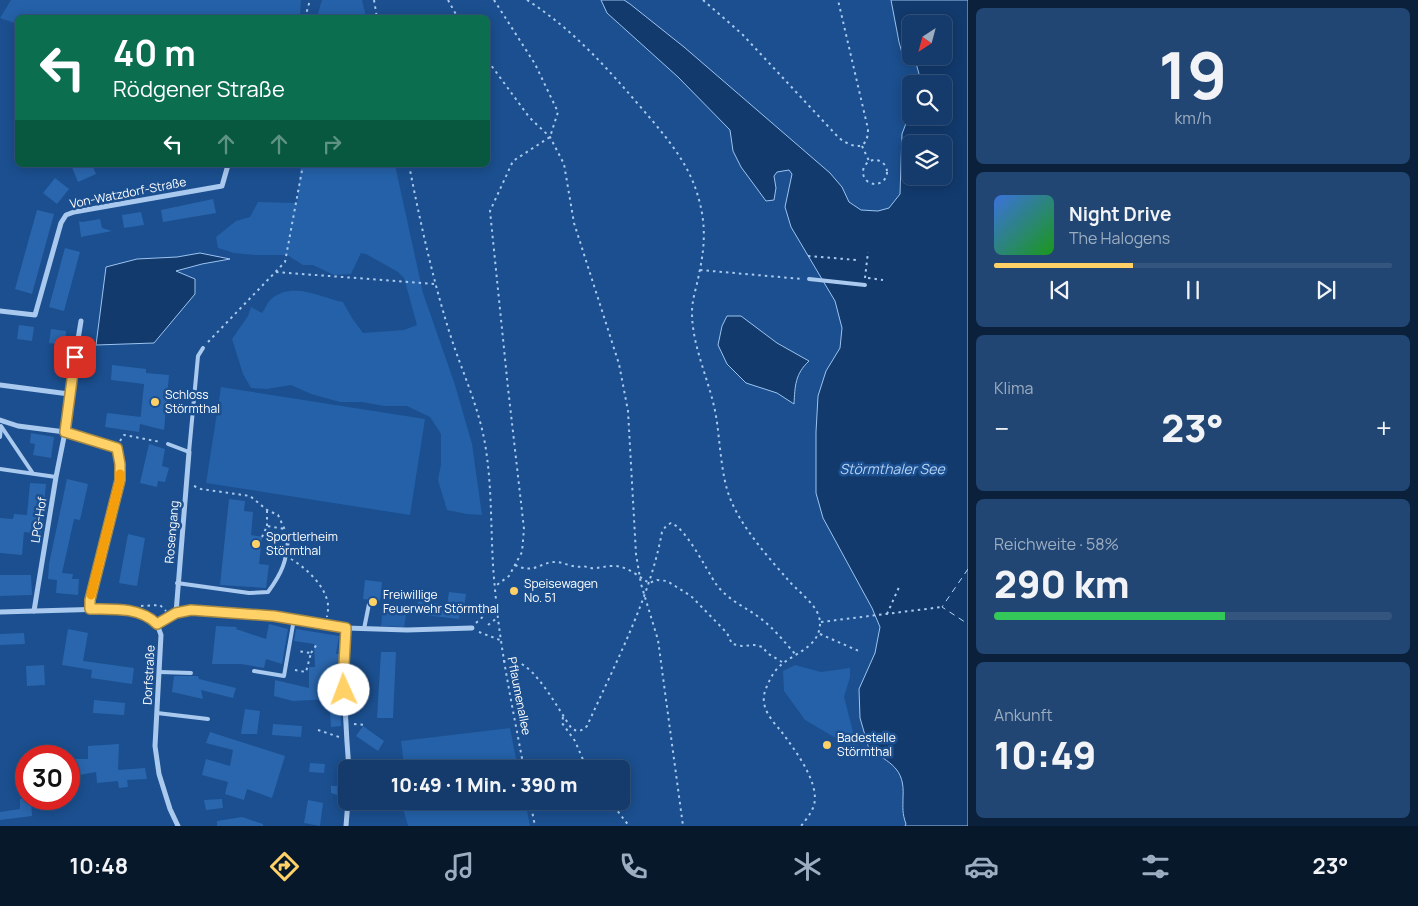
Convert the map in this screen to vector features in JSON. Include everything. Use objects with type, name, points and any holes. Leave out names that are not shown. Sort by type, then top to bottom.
[{"type":"street","name":"Von-Watzdorf-Straße","points":[[0,311],[35,315],[61,223],[66,215],[222,186],[227,167]]},
{"type":"street","name":"LPG-Hof","points":[[34,611],[65,432],[81,321]]},
{"type":"street","points":[[0,385],[69,394]]},
{"type":"street","points":[[1,422],[65,432]]},
{"type":"street","name":"Rosengang","points":[[174,614],[189,452]]},
{"type":"street","points":[[0,612],[90,609],[128,611],[151,617],[157,624],[174,614],[191,610],[294,619],[346,628],[407,630],[472,628]]},
{"type":"street","name":"Dorfstraße","points":[[157,624],[162,635],[155,746],[159,774],[178,826]]},
{"type":"street","points":[[346,628],[344,665],[345,724],[348,760]]},
{"type":"street","points":[[346,826],[347,810]]},
{"type":"lane","points":[[809,279],[865,285]]},
{"type":"lane","points":[[168,444],[189,452],[198,356],[203,348]]},
{"type":"lane","points":[[0,437],[1,422]]},
{"type":"lane","points":[[1,422],[32,472]]},
{"type":"lane","points":[[65,432],[117,448],[120,464],[120,480],[90,600],[90,609]]},
{"type":"lane","points":[[0,469],[32,472],[56,477]]},
{"type":"lane","points":[[177,584],[249,593],[268,592],[280,576],[286,558],[288,537]]},
{"type":"lane","points":[[364,629],[369,604]]},
{"type":"lane","points":[[254,671],[284,676],[294,619]]},
{"type":"lane","points":[[160,672],[192,673]]},
{"type":"lane","points":[[157,713],[208,719]]},
{"type":"path","points":[[306,15],[310,0]]},
{"type":"path","points":[[374,0],[376,15]]},
{"type":"path","points":[[448,0],[456,15]]},
{"type":"path","points":[[494,0],[534,64],[558,112],[550,137],[513,161],[490,212],[524,529],[522,552],[509,576],[494,587]]},
{"type":"path","points":[[528,0],[552,16],[610,71],[654,123],[682,161],[695,186],[702,213],[705,242],[692,308],[693,329],[716,415],[729,497],[757,541],[789,581],[817,611],[821,622],[819,634],[815,640],[797,656],[783,663],[769,680],[764,694],[764,704],[770,717],[794,748],[808,773],[814,792],[814,804],[801,826]]},
{"type":"path","points":[[703,0],[742,34],[839,138],[847,144],[854,146],[862,145],[868,138],[868,129],[838,0]]},
{"type":"path","points":[[490,64],[529,117],[550,137],[564,164],[574,223],[621,373],[628,411],[633,516],[640,577],[658,640],[683,826]]},
{"type":"path","points":[[862,145],[869,161]]},
{"type":"path","points":[[869,161],[880,161],[887,168],[886,176],[880,183],[871,183],[865,177],[864,167],[869,161]]},
{"type":"path","points":[[203,348],[285,262],[303,167]]},
{"type":"path","name":"Pflaumenallee","points":[[408,167],[449,332],[473,398],[486,448],[496,609],[522,760]]},
{"type":"path","points":[[868,252],[863,278],[883,280]]},
{"type":"path","points":[[808,256],[857,260]]},
{"type":"path","points":[[700,270],[809,279]]},
{"type":"path","points":[[276,272],[436,284]]},
{"type":"path","points":[[117,448],[124,435],[168,444]]},
{"type":"path","points":[[186,483],[201,489],[250,496],[267,510],[278,515],[288,537]]},
{"type":"path","points":[[262,537],[267,526],[267,510]]},
{"type":"path","points":[[504,661],[514,660],[531,671],[572,730],[578,732],[583,730],[587,726],[649,583],[654,570],[662,532],[671,523],[677,525],[686,536],[718,586],[734,602],[764,621],[797,656]]},
{"type":"path","points":[[267,526],[285,529]]},
{"type":"path","points":[[286,558],[293,559],[323,590],[328,605],[326,624]]},
{"type":"path","points":[[515,565],[523,569],[535,569],[554,562],[576,567],[584,566],[590,569],[612,566],[632,571],[649,583]]},
{"type":"path","points":[[649,583],[657,580],[667,581],[691,596],[727,633],[732,644],[763,647],[767,653],[783,663]]},
{"type":"path","points":[[887,614],[900,585]]},
{"type":"path","points":[[128,611],[143,605],[160,605],[174,614]]},
{"type":"path","points":[[821,622],[942,607]]},
{"type":"path","points":[[496,609],[487,613],[472,628],[483,635],[500,640]]},
{"type":"path","points":[[488,624],[498,618]]},
{"type":"path","points":[[819,634],[861,652]]},
{"type":"path","points":[[294,670],[306,672],[311,653],[317,644]]},
{"type":"path","points":[[288,649],[311,653]]},
{"type":"path","points":[[563,717],[562,723],[575,741],[583,760]]},
{"type":"path","points":[[345,724],[366,725]]},
{"type":"path","points":[[318,730],[346,739]]},
{"type":"path","points":[[532,810],[535,826]]},
{"type":"path","points":[[617,810],[630,826]]},
{"type":"shaded area","points":[[11,0],[301,0],[300,15],[15,15],[15,23],[0,18]]},
{"type":"shaded area","points":[[322,0],[362,0],[366,15],[318,15]]},
{"type":"shaded area","points":[[301,167],[395,167],[423,293],[455,385],[472,444],[482,515],[447,510],[438,480],[441,464],[441,434],[430,417],[407,406],[340,402],[311,394],[291,385],[267,389],[251,388],[243,374],[232,339],[248,316],[251,307],[262,313],[268,302],[279,294],[288,291],[306,292],[343,302],[363,333],[404,330],[417,325],[404,278],[398,272],[366,254],[361,253],[351,274],[334,275],[313,265],[303,265],[287,255],[234,253],[218,248],[216,237],[236,221],[250,217],[258,202],[297,203]]},
{"type":"shaded area","points":[[221,387],[425,419],[410,515],[206,483]]},
{"type":"shaded area","points":[[380,601],[391,608],[407,610],[404,627],[381,626],[383,605]]},
{"type":"shaded area","points":[[795,665],[821,672],[850,668],[850,677],[844,697],[858,751],[805,720],[784,691],[783,671]]},
{"type":"shaded area","points":[[510,728],[516,760],[403,760],[401,741]]},
{"type":"shaded area","points":[[404,810],[527,810],[530,826],[408,826]]},
{"type":"water","name":"Störmthaler See","points":[[601,0],[624,0],[630,4],[684,47],[830,173],[842,187],[849,202],[861,210],[878,211],[889,208],[900,194],[902,134],[905,125],[952,125],[952,75],[919,75],[917,65],[952,65],[952,15],[902,15],[902,53],[891,0],[968,0],[968,826],[905,826],[903,787],[899,773],[890,763],[869,749],[860,718],[859,689],[875,653],[880,627],[872,608],[823,518],[816,493],[818,396],[826,371],[840,348],[842,328],[835,301],[791,227],[785,207],[792,174],[789,170],[777,172],[774,176],[776,188],[774,200],[766,201],[741,167],[733,151],[730,130],[678,77],[607,13]]},
{"type":"water","points":[[200,253],[230,259],[176,271],[195,279],[195,294],[154,343],[96,345],[106,267],[137,259],[177,257]]},
{"type":"water","points":[[727,316],[741,316],[777,343],[809,361],[798,376],[795,386],[794,404],[777,393],[746,383],[727,364],[718,345],[722,326]]},
{"type":"building","points":[[72,167],[93,167],[96,174],[78,182]]},
{"type":"building","points":[[55,178],[69,189],[57,204],[43,193]]},
{"type":"building","points":[[213,199],[216,213],[163,222],[161,210]]},
{"type":"building","points":[[37,210],[54,214],[32,294],[15,289]]},
{"type":"building","points":[[141,212],[144,225],[124,228],[122,215]]},
{"type":"building","points":[[100,219],[102,228],[112,231],[81,237],[79,221]]},
{"type":"building","points":[[65,248],[80,252],[64,311],[49,307]]},
{"type":"building","points":[[19,325],[34,327],[32,341],[17,339]]},
{"type":"building","points":[[51,329],[66,331],[65,345],[49,343]]},
{"type":"building","points":[[112,365],[146,369],[146,373],[169,375],[164,430],[140,424],[139,432],[105,427],[107,413],[141,417],[144,384],[111,380]]},
{"type":"building","points":[[31,433],[54,437],[51,458],[33,455],[35,444],[30,443]]},
{"type":"building","points":[[149,444],[165,449],[162,466],[169,468],[165,482],[158,481],[157,487],[140,483]]},
{"type":"building","points":[[67,479],[88,484],[80,520],[74,519],[62,573],[73,574],[72,579],[79,579],[78,595],[56,593],[57,580],[48,579],[49,564]]},
{"type":"building","points":[[30,483],[46,484],[41,534],[24,532],[22,555],[0,553],[0,518],[13,519],[14,514],[27,515]]},
{"type":"building","points":[[229,499],[245,501],[244,511],[253,512],[251,535],[262,537],[259,564],[269,565],[266,588],[220,585]]},
{"type":"building","points":[[128,534],[145,538],[137,586],[119,583]]},
{"type":"building","points":[[0,575],[31,575],[32,595],[0,596]]},
{"type":"building","points":[[365,580],[382,582],[380,601],[363,599]]},
{"type":"building","points":[[449,592],[466,594],[464,607],[461,606],[459,619],[417,614],[418,601],[447,605]]},
{"type":"building","points":[[269,624],[288,629],[282,664],[266,659],[264,668],[241,664],[212,664],[216,626],[237,627],[236,629],[266,639]]},
{"type":"building","points":[[68,629],[88,633],[83,661],[134,668],[132,684],[91,678],[92,670],[62,665]]},
{"type":"building","points":[[296,629],[339,636],[336,654],[339,654],[341,726],[331,727],[329,699],[293,701],[274,696],[275,680],[309,688],[309,667],[315,667],[314,644],[294,641]]},
{"type":"building","points":[[24,633],[25,644],[0,645],[0,634]]},
{"type":"building","points":[[381,652],[396,652],[393,718],[377,718]]},
{"type":"building","points":[[44,665],[45,685],[27,686],[26,666]]},
{"type":"building","points":[[174,676],[198,676],[199,679],[236,688],[233,698],[201,690],[203,699],[172,692]]},
{"type":"building","points":[[94,700],[125,703],[124,715],[93,713]]},
{"type":"building","points":[[245,709],[260,711],[257,734],[241,734]]},
{"type":"building","points":[[273,724],[302,726],[301,737],[272,735]]},
{"type":"building","points":[[363,726],[384,741],[378,751],[356,736]]},
{"type":"building","points":[[210,732],[285,756],[272,798],[247,789],[244,800],[225,794],[228,782],[202,775],[206,759],[230,766],[233,750],[206,743]]},
{"type":"building","points":[[119,744],[118,770],[145,768],[147,779],[127,780],[128,787],[119,788],[118,781],[97,783],[96,772],[80,775],[80,759],[88,759],[88,746]]},
{"type":"building","points":[[310,763],[325,764],[324,773],[309,772]]},
{"type":"building","points":[[331,786],[338,786],[338,795],[331,793]]},
{"type":"building","points":[[222,799],[223,808],[206,810],[204,800]]},
{"type":"building","points":[[308,800],[323,803],[320,826],[304,823]]},
{"type":"building","points":[[32,810],[32,816],[0,820],[0,812]]},
{"type":"building","points":[[242,817],[263,824],[263,826],[217,826],[217,821]]},
{"type":"ferry route","points":[[968,569],[942,607],[968,624]]},
{"type":"slow traffic","points":[[91,595],[120,474]]},
{"type":"place","name":"Schloss Störmthal","points":[[155,402]]},
{"type":"place","name":"Sportlerheim Störmthal","points":[[256,544]]},
{"type":"place","name":"Speisewagen No. 51","points":[[514,591]]},
{"type":"place","name":"Freiwillige Feuerwehr Störmthal","points":[[373,602]]},
{"type":"place","name":"Badestelle Störmthal","points":[[827,745]]},
{"type":"route","points":[[75,357],[65,432],[117,448],[120,464],[120,480],[90,600],[90,609],[140,613],[151,617],[157,624],[176,613],[191,610],[274,616],[346,628],[344,690]]}]
